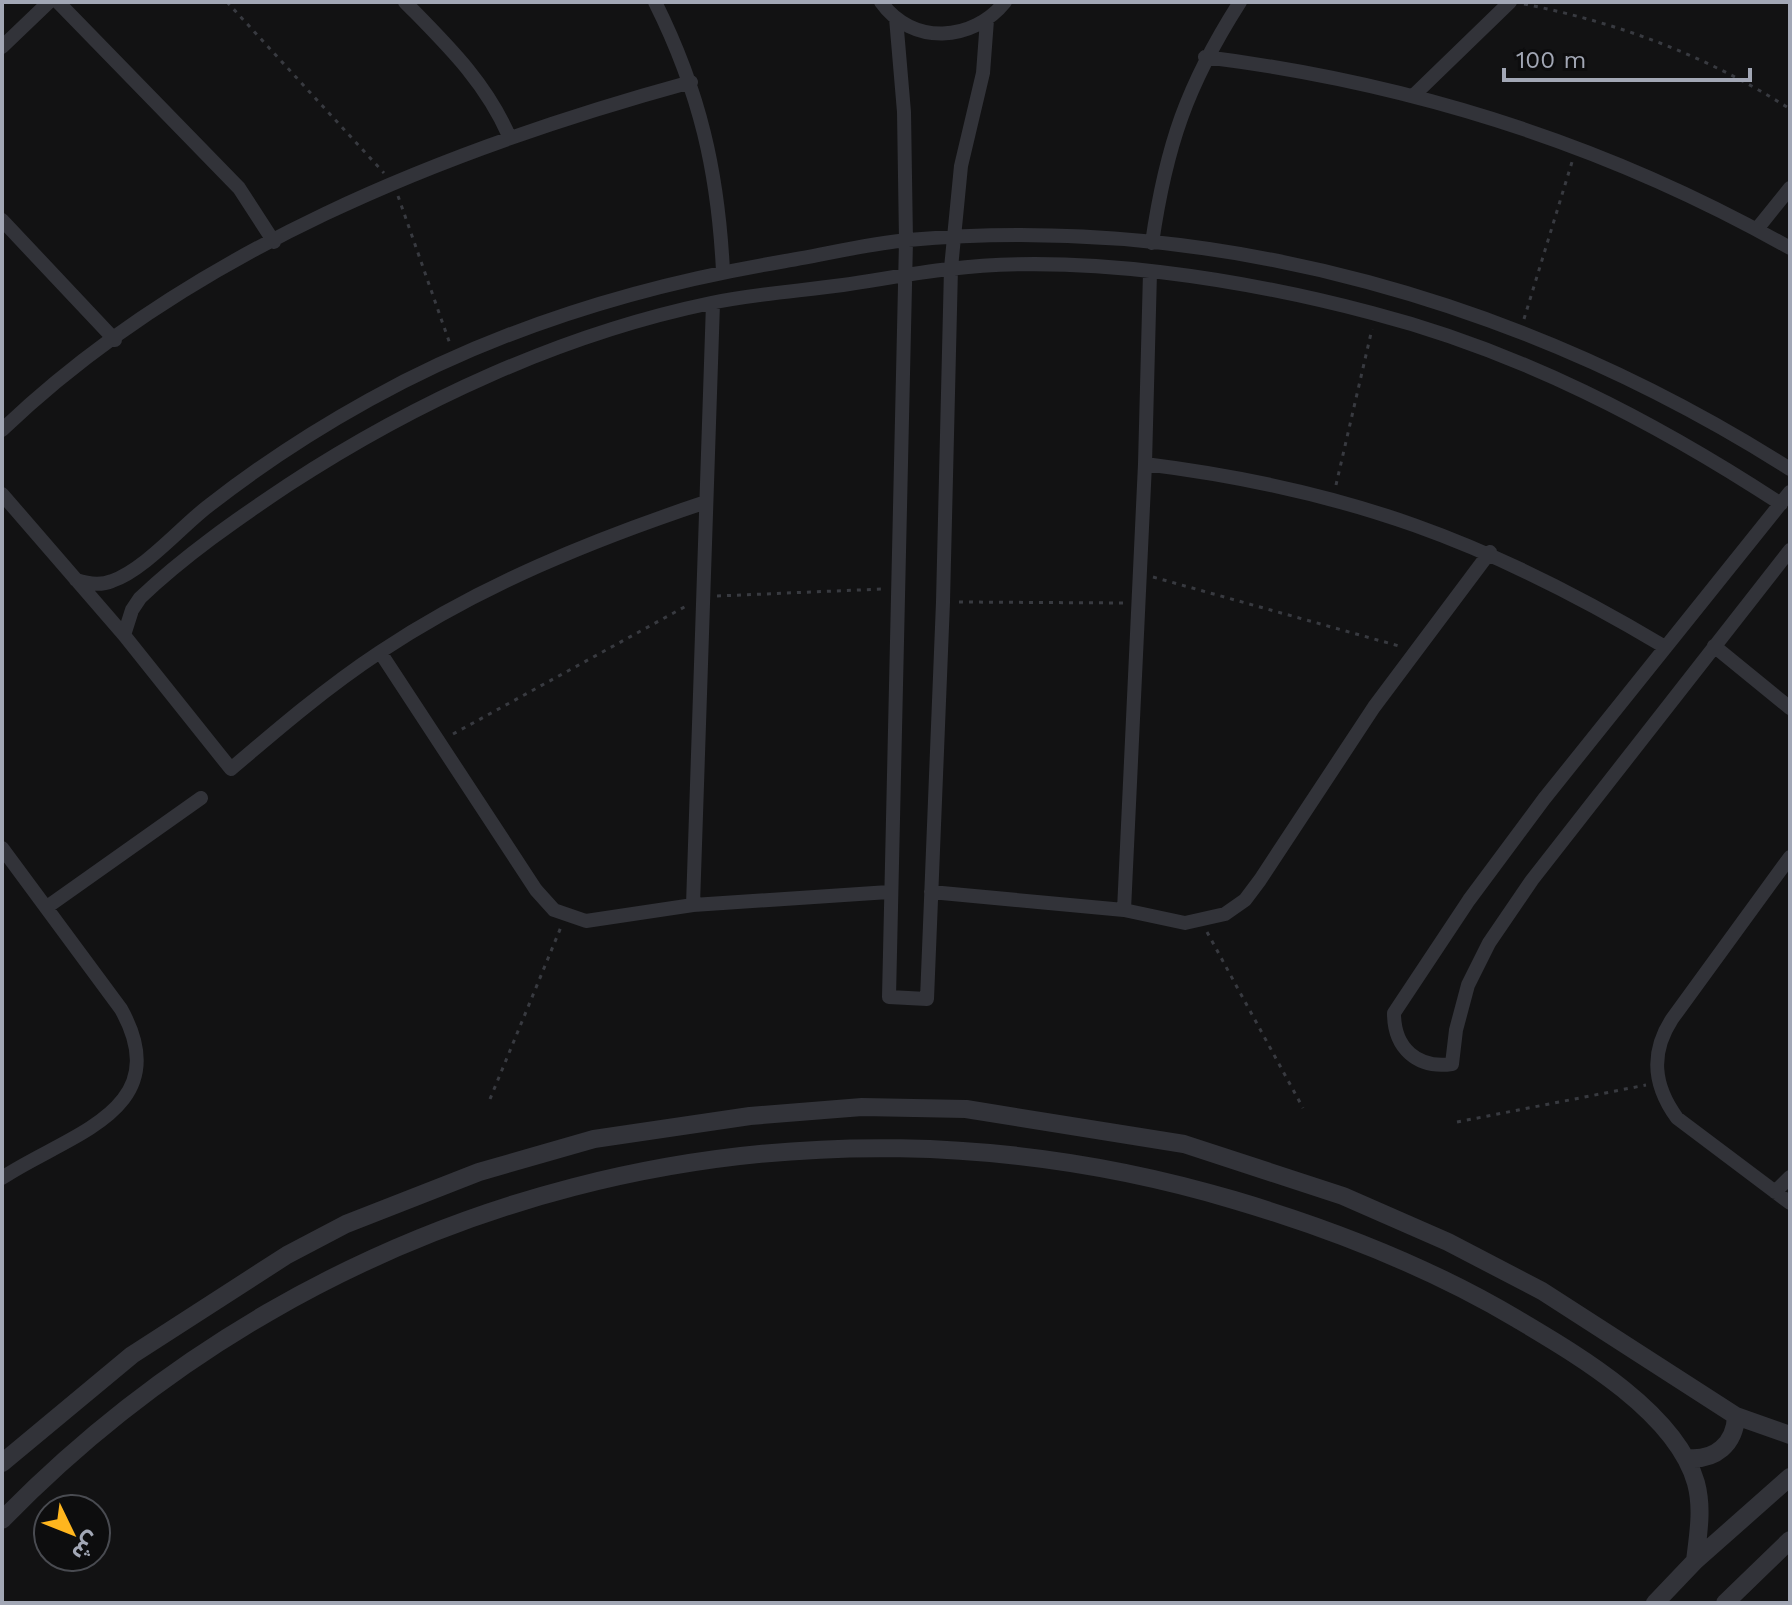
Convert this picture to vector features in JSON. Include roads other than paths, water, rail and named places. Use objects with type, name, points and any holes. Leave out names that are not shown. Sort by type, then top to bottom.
[{"type":"street","points":[[2,47],[49,2]]},
{"type":"street","points":[[58,2],[239,188],[274,242]]},
{"type":"street","points":[[405,2],[486,90],[509,136]]},
{"type":"street","points":[[655,2],[691,82],[714,172],[723,271]]},
{"type":"street","points":[[881,2],[896,18],[934,34],[962,32],[987,20],[1005,2]]},
{"type":"street","points":[[1152,243],[1161,179],[1179,116],[1205,57],[1240,2]]},
{"type":"street","points":[[1414,95],[1512,2]]},
{"type":"street","points":[[896,18],[904,112],[906,241],[889,997],[927,999],[943,602],[951,268],[961,166],[983,73],[987,20]]},
{"type":"street","points":[[1205,57],[1277,66],[1414,95],[1577,147],[1668,185],[1790,248]]},
{"type":"street","points":[[2,430],[115,340],[221,270],[274,242],[393,183],[509,136],[691,82]]},
{"type":"street","points":[[1757,229],[1790,188]]},
{"type":"street","points":[[2,220],[115,340]]},
{"type":"street","points":[[76,580],[88,584],[112,582],[286,449],[370,399],[455,357],[587,307],[723,271],[906,241],[1033,237],[1152,243],[1317,269],[1434,300],[1520,330],[1666,396],[1790,469]]},
{"type":"street","points":[[124,635],[140,598],[253,509],[341,451],[537,356],[643,320],[713,303],[951,268],[1043,267],[1150,272],[1226,281],[1375,313],[1518,361],[1587,392],[1785,498],[1507,849],[1394,1013],[1398,1039],[1415,1059],[1427,1064],[1452,1064],[1456,1030],[1468,985],[1489,943],[1532,880],[1790,550]]},
{"type":"street","points":[[1124,910],[1137,572],[1145,464],[1150,272]]},
{"type":"street","points":[[693,905],[713,303]]},
{"type":"street","points":[[1145,464],[1246,479],[1333,498],[1490,552],[1578,595],[1665,647]]},
{"type":"street","points":[[2,494],[124,635],[231,769],[305,706],[380,652],[461,604],[540,564],[622,530],[706,502]]},
{"type":"street","points":[[158,547],[176,568]]},
{"type":"street","points":[[931,892],[1124,910],[1169,920],[1201,922],[1225,914],[1253,890],[1334,764],[1414,651],[1490,552]]},
{"type":"street","points":[[1714,646],[1790,708]]},
{"type":"street","points":[[380,652],[544,901],[566,916],[597,921],[693,905],[889,892]]},
{"type":"street","points":[[47,907],[201,798]]},
{"type":"street","points":[[2,848],[127,1020],[136,1046],[137,1069],[130,1091],[109,1117],[2,1178]]},
{"type":"street","points":[[1790,857],[1663,1033],[1656,1058],[1658,1083],[1677,1118],[1790,1203]]},
{"type":"street","points":[[2,1463],[132,1355],[287,1255],[346,1224],[479,1172],[594,1139],[750,1116],[862,1107],[980,1111],[1184,1144],[1343,1196],[1448,1242],[1542,1291],[1736,1416],[1790,1435]]},
{"type":"street","points":[[2,1520],[106,1424],[197,1355],[301,1291],[407,1242],[471,1218],[618,1175],[674,1163],[847,1146],[962,1149],[1112,1169],[1191,1187],[1344,1236],[1456,1285],[1565,1347],[1642,1406],[1687,1458],[1701,1509],[1695,1561]]},
{"type":"street","points":[[1775,1192],[1790,1177]]},
{"type":"street","points":[[1687,1458],[1718,1453],[1732,1437],[1736,1416]]},
{"type":"street","points":[[1655,1603],[1695,1561],[1790,1477]]},
{"type":"street","points":[[1725,1603],[1790,1540]]}]
